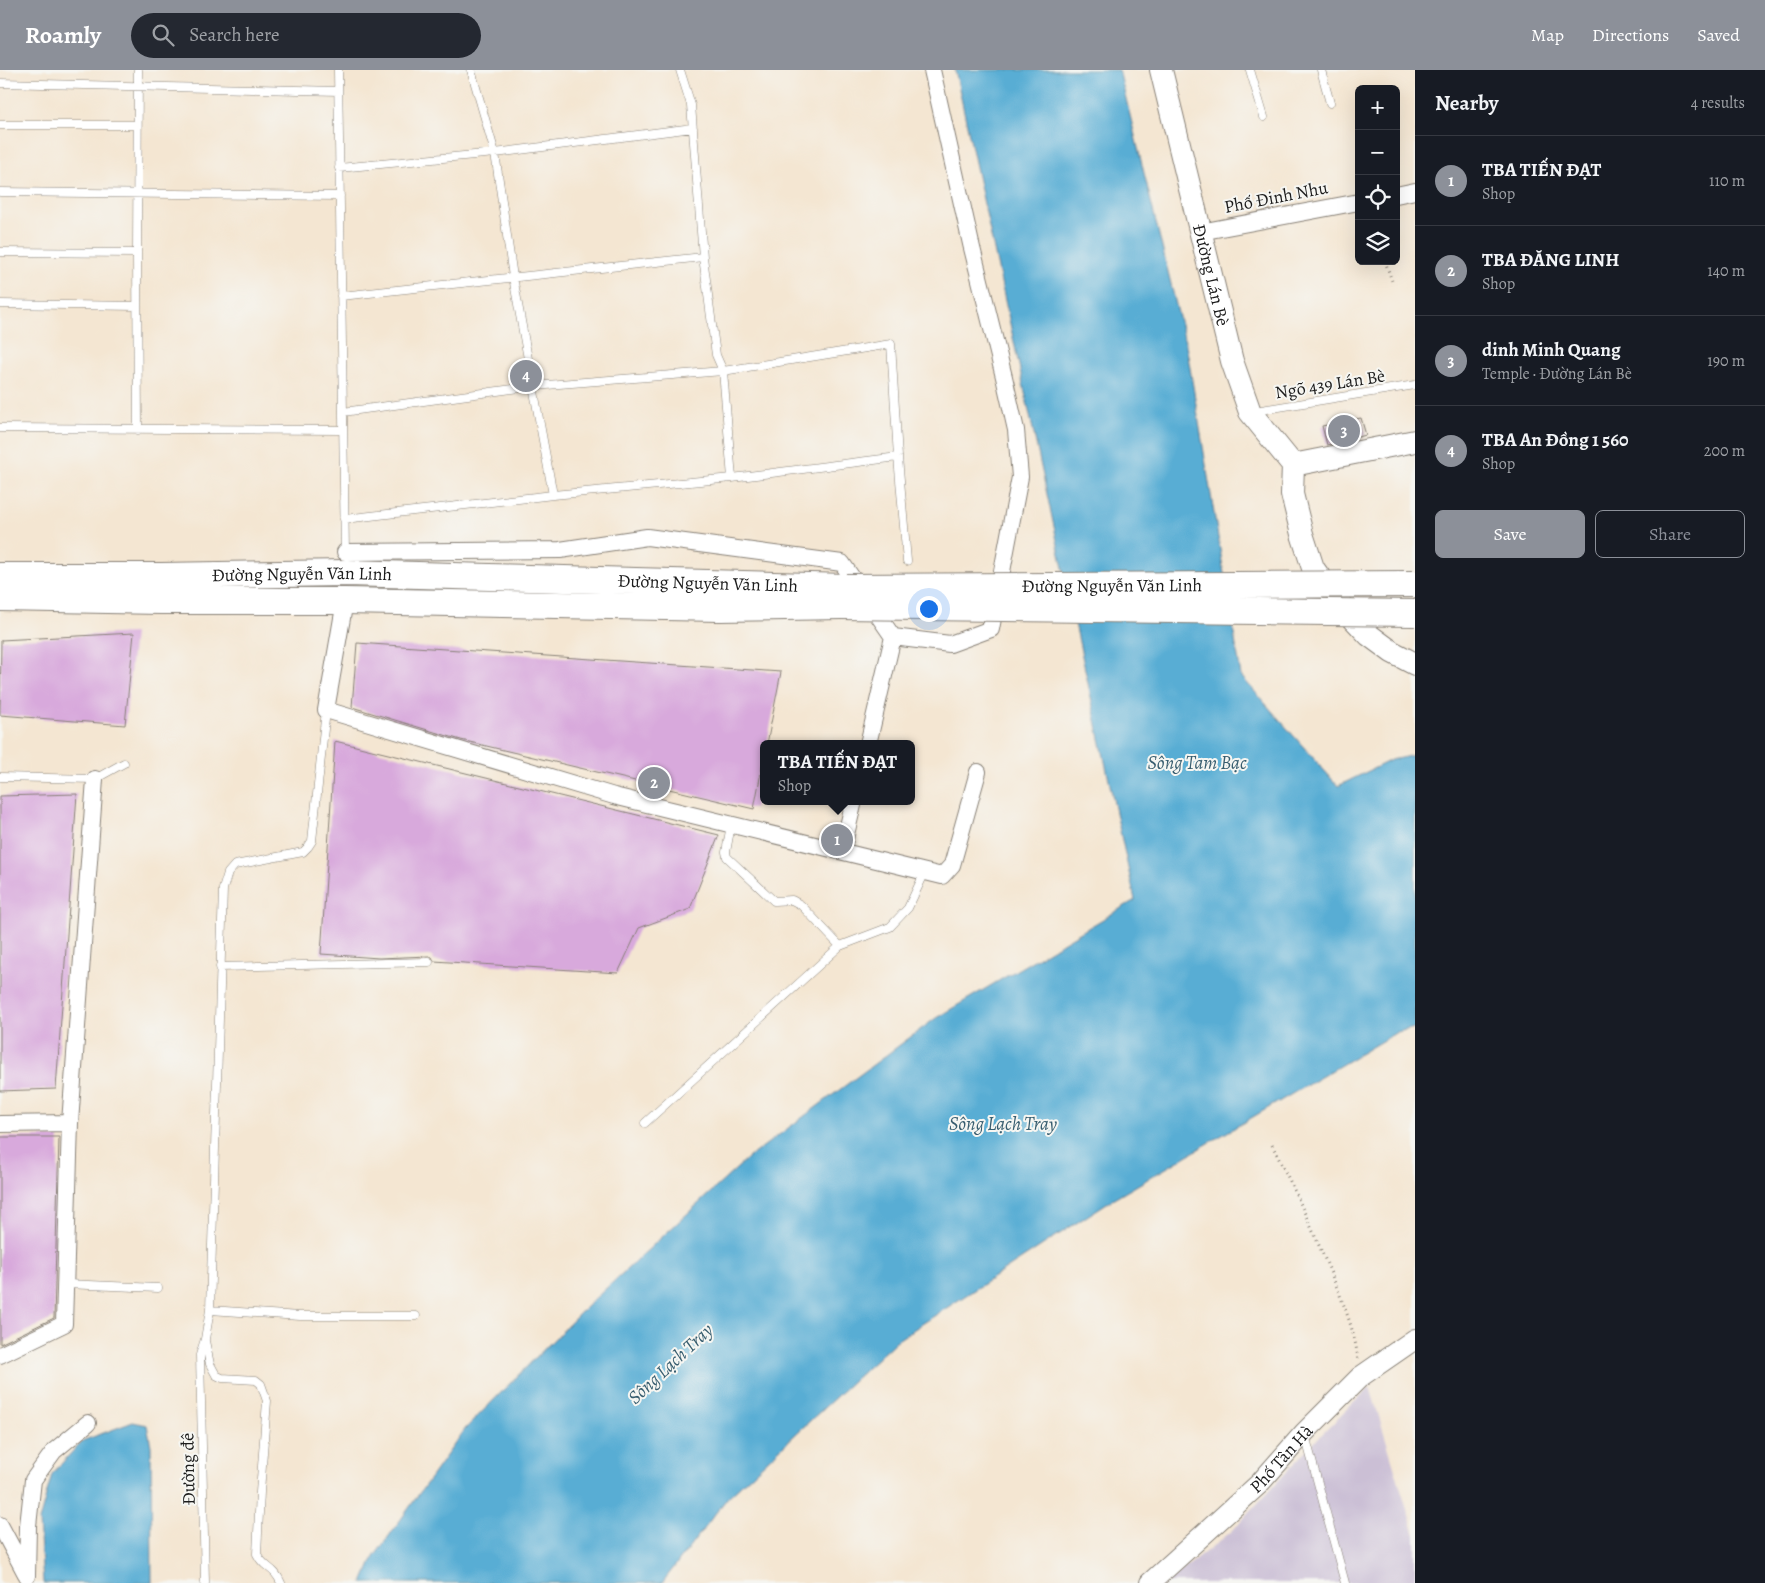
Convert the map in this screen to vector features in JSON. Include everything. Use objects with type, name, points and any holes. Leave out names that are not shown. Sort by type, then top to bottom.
[{"type":"highway","name":"Đường Nguyễn Văn Linh","points":[[0,576],[161,576],[346,563],[844,596],[1415,613]]},
{"type":"highway","name":"Đường Nguyễn Văn Linh","points":[[0,598],[162,601],[345,601],[720,608],[844,596],[1415,584]]},
{"type":"main road","name":"Đường Lán Bè","points":[[1161,70],[1232,361],[1250,412],[1293,465]]},
{"type":"main road","points":[[1415,441],[1293,465],[1292,494],[1313,568],[1335,599],[1369,635],[1392,652],[1415,664]]},
{"type":"street","points":[[346,563],[560,550],[647,537],[842,563],[894,637],[950,644],[991,629],[1020,477],[1016,430],[971,244],[932,70]]},
{"type":"street","points":[[1400,194],[1415,191]]},
{"type":"street","name":"Phố Đinh Nhu","points":[[1200,232],[1355,203]]},
{"type":"street","points":[[345,601],[326,710],[614,796],[942,876],[952,866],[978,772]]},
{"type":"street","points":[[869,740],[894,637]]},
{"type":"street","points":[[0,1355],[64,1324],[70,1123],[95,779]]},
{"type":"street","points":[[842,851],[853,805]]},
{"type":"street","points":[[0,1124],[70,1123]]},
{"type":"street","name":"Phố Tân Hà","points":[[1155,1581],[1259,1484],[1304,1433],[1360,1377],[1415,1339]]},
{"type":"street","points":[[27,1580],[28,1526],[33,1480],[54,1451],[88,1423]]},
{"type":"street","points":[[0,1525],[27,1580]]},
{"type":"lane","points":[[138,70],[138,430]]},
{"type":"lane","points":[[338,70],[342,430],[346,563]]},
{"type":"lane","points":[[471,70],[495,153],[513,278],[553,495]]},
{"type":"lane","points":[[680,70],[691,104],[704,256],[716,354],[723,371],[732,478]]},
{"type":"lane","points":[[1250,70],[1264,117]]},
{"type":"lane","points":[[1322,70],[1330,103]]},
{"type":"lane","points":[[0,83],[338,90]]},
{"type":"lane","points":[[0,125],[137,126]]},
{"type":"lane","points":[[339,168],[495,153],[693,128]]},
{"type":"lane","points":[[0,192],[340,196]]},
{"type":"lane","points":[[0,252],[137,253]]},
{"type":"lane","points":[[341,296],[704,256]]},
{"type":"lane","points":[[0,304],[137,306]]},
{"type":"lane","points":[[343,412],[534,386],[723,371],[891,344],[907,561]]},
{"type":"lane","name":"Ngõ 439 Lán Bè","points":[[1250,412],[1415,385]]},
{"type":"lane","points":[[0,428],[342,430]]},
{"type":"lane","points":[[344,519],[553,495],[732,478],[898,457]]},
{"type":"lane","points":[[281,1583],[278,1575],[261,1562],[257,1554],[267,1401],[260,1384],[256,1380],[222,1378],[216,1375],[210,1364],[205,1338],[210,1310],[223,889],[228,873],[235,865],[303,852],[308,848],[312,841],[326,710]]},
{"type":"lane","points":[[0,777],[95,779],[124,763]]},
{"type":"lane","points":[[731,825],[726,852],[728,857],[774,901],[792,900],[801,905],[840,946]]},
{"type":"lane","points":[[644,1122],[840,946],[890,927],[908,908],[925,872]]},
{"type":"lane","points":[[220,968],[429,962]]},
{"type":"lane","points":[[66,1284],[158,1288]]},
{"type":"lane","points":[[210,1310],[300,1316],[416,1316]]},
{"type":"lane","name":"Đường đê","points":[[205,1338],[200,1355],[205,1583]]},
{"type":"lane","points":[[1304,1433],[1345,1583]]},
{"type":"path","points":[[1386,265],[1393,284]]},
{"type":"path","points":[[1272,1145],[1301,1201],[1339,1293],[1356,1338],[1360,1377]]},
{"type":"shaded area","points":[[1370,1387],[1415,1535],[1415,1583],[1166,1583],[1232,1531],[1319,1437]]},
{"type":"water","name":"Sông Lạch Tray","points":[[955,70],[1119,70],[1187,350],[1241,676],[1338,786],[1391,760],[1415,755],[1415,1028],[1397,1032],[1107,1203],[896,1341],[728,1497],[662,1583],[363,1583],[374,1557],[466,1428],[588,1305],[748,1158],[936,1018],[1135,900]]},
{"type":"water","points":[[133,1422],[147,1425],[151,1446],[152,1583],[43,1583],[39,1521],[52,1474],[82,1441]]},
{"type":"building","points":[[1361,418],[1366,435],[1327,445],[1322,426]]},
{"type":"building","points":[[134,633],[125,725],[0,715],[1,640]]},
{"type":"building","points":[[357,643],[781,672],[768,740],[760,740],[760,778],[754,809],[461,740],[352,707]]},
{"type":"building","points":[[335,741],[719,835],[690,909],[639,928],[618,973],[434,961],[429,956],[379,958],[321,954]]},
{"type":"building","points":[[77,794],[56,1089],[0,1091],[0,796]]},
{"type":"building","points":[[0,1137],[59,1137],[54,1318],[0,1344]]},
{"type":"place","name":"TBA An Đồng 1 560","points":[[526,376]]},
{"type":"place","name":"dinh Minh Quang","points":[[1344,431]]},
{"type":"place","name":"TBA ĐĂNG LINH","points":[[654,783]]},
{"type":"place","name":"TBA TIẾN ĐẠT","points":[[837,840]]},
{"type":"water label","name":"Sông Tam Bạc","points":[[1197,762]]}]
